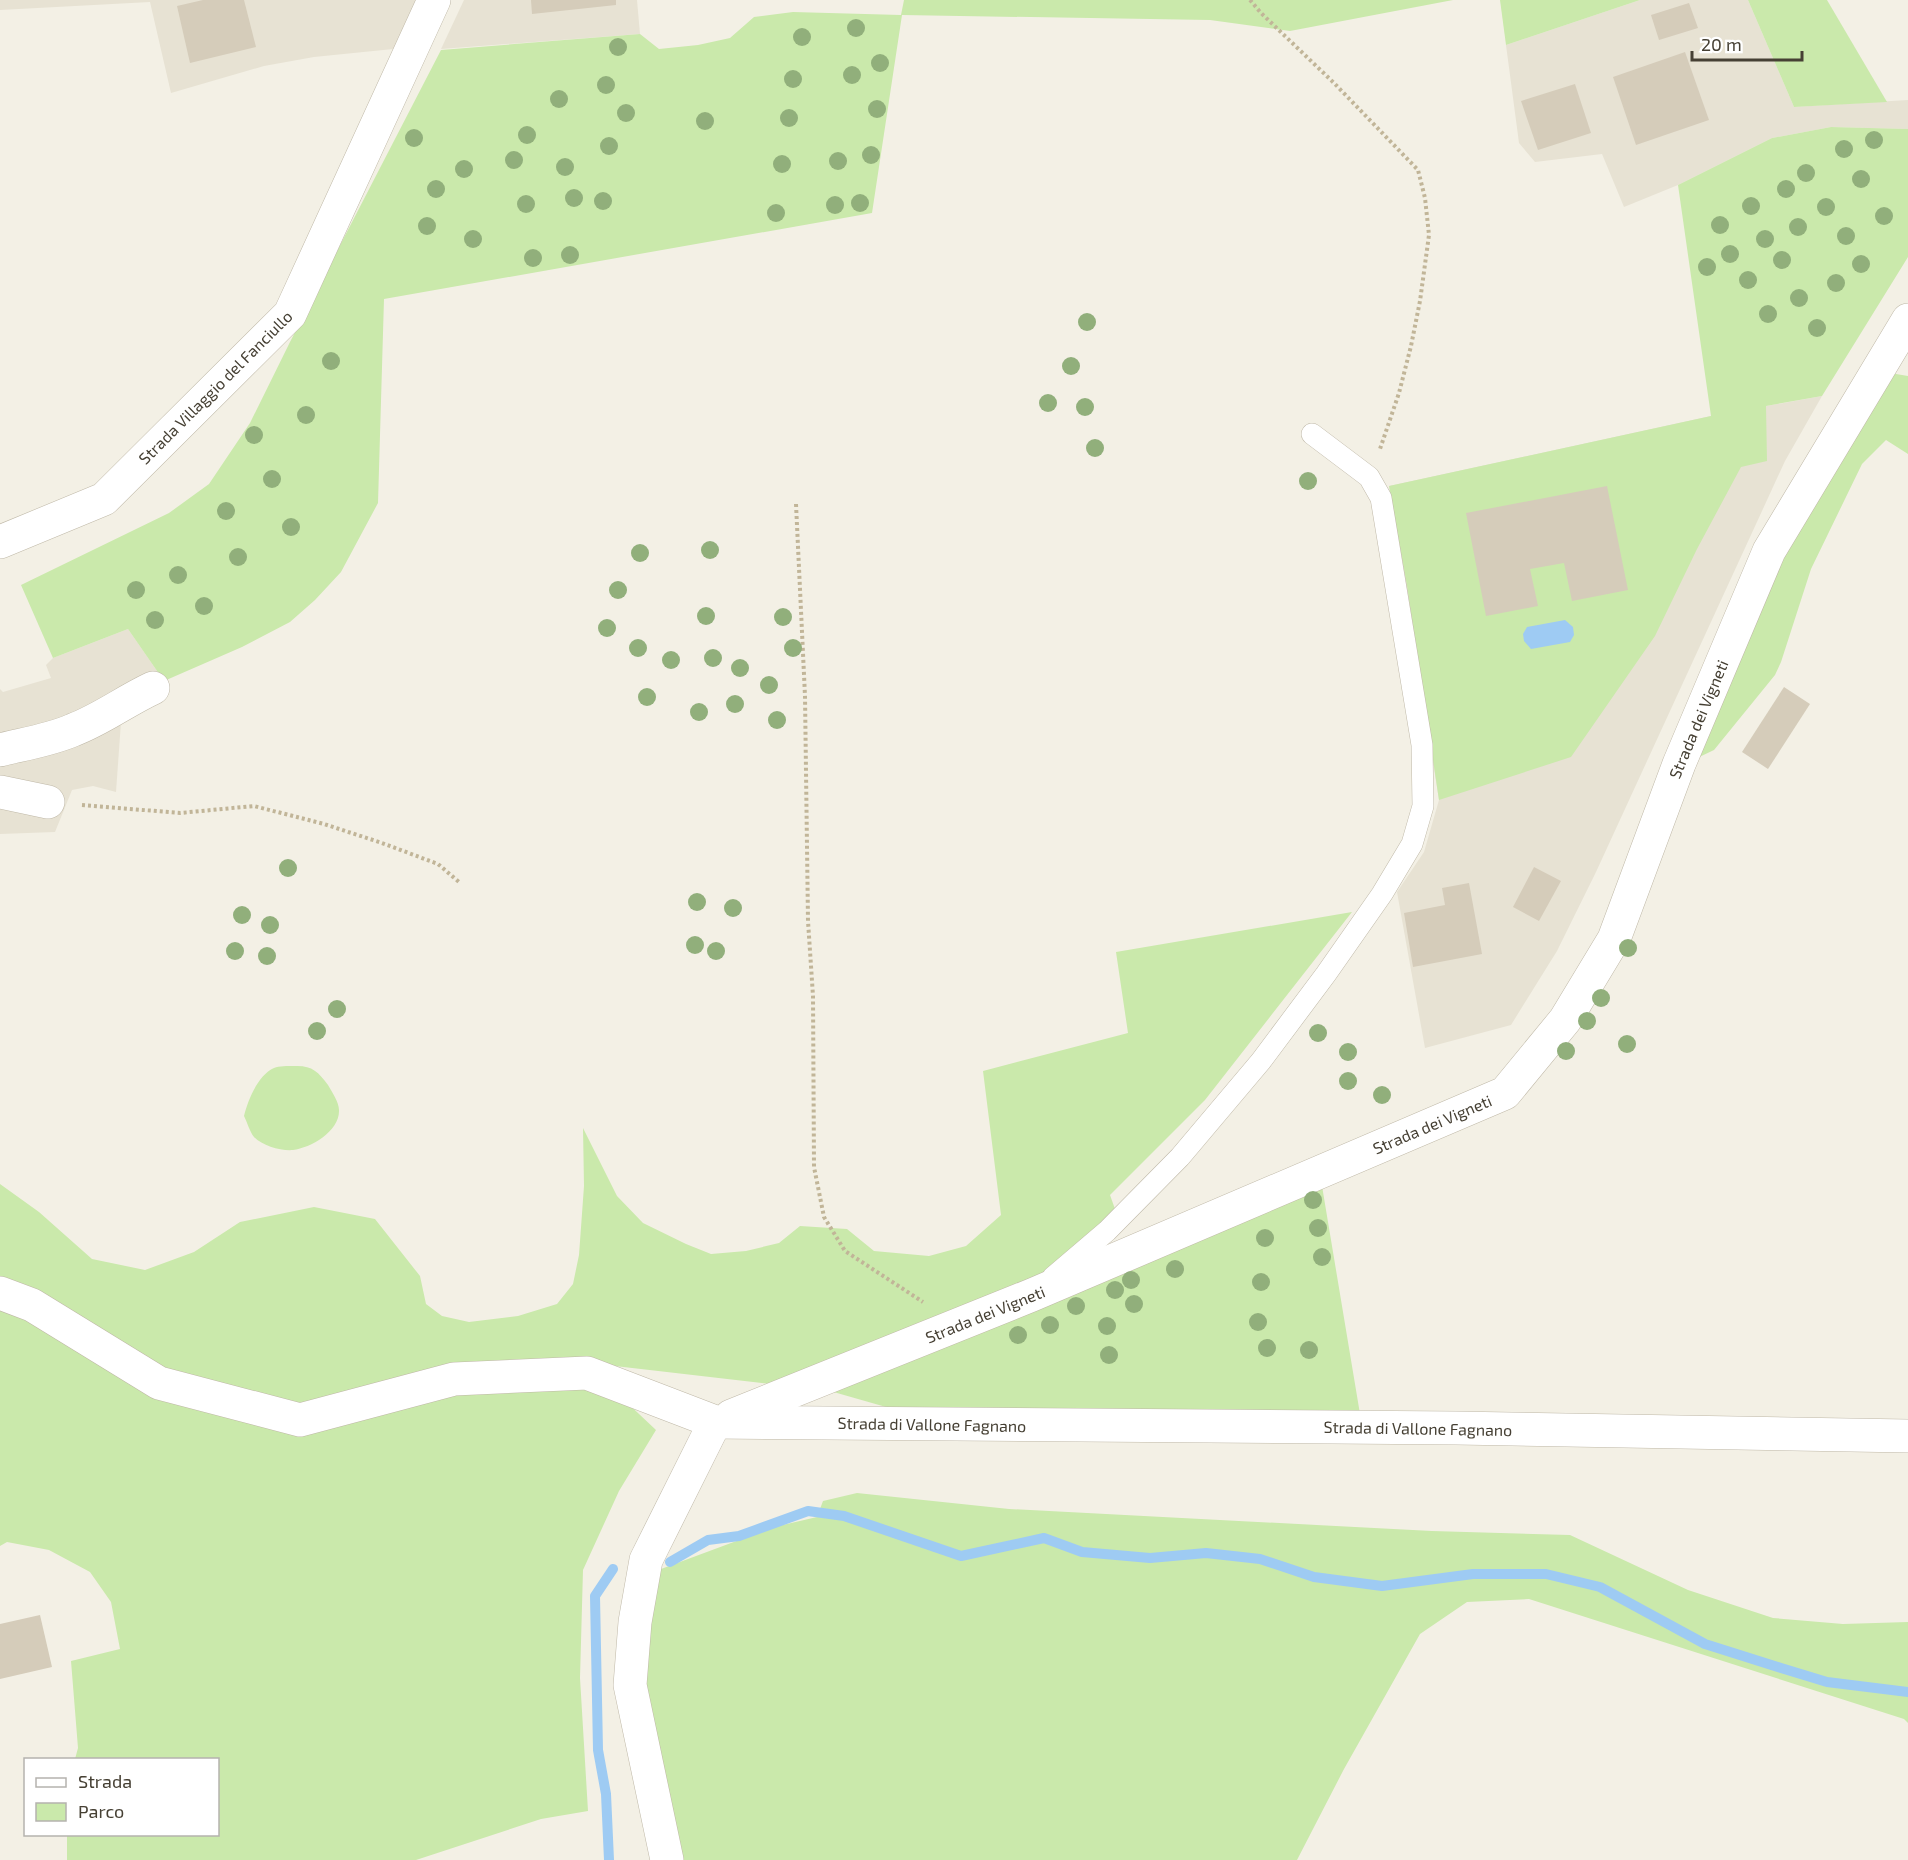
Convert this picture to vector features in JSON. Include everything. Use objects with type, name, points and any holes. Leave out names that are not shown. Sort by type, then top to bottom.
[{"type":"street","name":"Strada Villaggio del Fanciullo","points":[[0,542],[104,499],[290,314],[434,0]]},
{"type":"street","name":"Strada dei Vigneti","points":[[715,1422],[1032,1295],[1505,1093],[1565,1020],[1614,939],[1679,764],[1769,551],[1908,320]]},
{"type":"street","points":[[0,750],[72,731],[110,713],[132,698],[153,688]]},
{"type":"street","points":[[0,792],[48,802]]},
{"type":"street","name":"Strada di Vallone Fagnano","points":[[0,1293],[32,1305],[159,1383],[300,1420],[454,1379],[587,1373],[715,1422],[1456,1428],[1908,1436]]},
{"type":"street","points":[[667,1860],[630,1685],[635,1622],[646,1560],[715,1422]]},
{"type":"lane","points":[[1032,1295],[1107,1231],[1180,1157],[1261,1061],[1382,894],[1412,844],[1423,806],[1422,745],[1382,498],[1369,477],[1312,434]]},
{"type":"path","points":[[1250,0],[1418,170],[1425,198],[1429,235],[1412,346],[1399,393],[1369,477]]},
{"type":"path","points":[[796,504],[806,728],[808,921],[813,996],[814,1167],[824,1217],[845,1251],[959,1324]]},
{"type":"path","points":[[48,802],[180,813],[254,806],[324,824],[382,843],[438,864],[459,882]]},
{"type":"shaded area","points":[[0,0],[425,0],[403,48],[314,57],[264,66],[171,93],[150,2],[0,10]]},
{"type":"shaded area","points":[[464,0],[637,0],[640,34],[441,49]]},
{"type":"shaded area","points":[[1640,0],[1748,0],[1794,107],[1908,100],[1908,129],[1831,127],[1772,138],[1678,185],[1624,207],[1602,154],[1535,162],[1519,143],[1506,45]]},
{"type":"shaded area","points":[[1822,396],[1785,461],[1596,872],[1557,951],[1511,1025],[1425,1048],[1397,892],[1424,852],[1439,800],[1389,486],[1711,416]]},
{"type":"shaded area","points":[[128,629],[164,681],[121,722],[116,792],[93,786],[72,790],[55,832],[0,834],[0,689],[3,692],[51,678],[46,665],[53,658]]},
{"type":"green space","points":[[904,0],[1453,0],[1290,31],[1210,20],[902,15],[872,213],[384,299],[378,503],[341,572],[290,622],[242,647],[164,681],[128,629],[53,658],[21,585],[169,513],[209,484],[250,423],[441,50],[640,34],[659,49],[698,45],[730,38],[754,17],[793,12],[901,15]]},
{"type":"green space","points":[[1500,0],[1640,0],[1506,45]]},
{"type":"green space","points":[[1748,0],[1827,0],[1887,102],[1794,107]]},
{"type":"green space","points":[[1831,127],[1908,129],[1908,257],[1822,396],[1766,406],[1767,461],[1741,467],[1697,549],[1655,636],[1571,757],[1439,800],[1407,586],[1389,486],[1711,416],[1678,185],[1772,138]]},
{"type":"green space","points":[[1890,373],[1908,376],[1908,454],[1886,440],[1862,464],[1811,569],[1775,675],[1714,750],[1693,760],[1784,548]]},
{"type":"green space","points":[[1352,912],[1205,1100],[1110,1195],[1121,1226],[1080,1283],[1321,1180],[1361,1420],[893,1409],[830,1391],[589,1363],[301,1414],[175,1378],[0,1286],[0,1184],[39,1212],[92,1259],[145,1270],[194,1252],[240,1222],[314,1207],[375,1219],[420,1276],[426,1304],[442,1316],[469,1322],[518,1316],[557,1304],[573,1284],[579,1255],[584,1186],[583,1128],[617,1196],[643,1223],[711,1254],[746,1251],[779,1243],[800,1226],[847,1229],[874,1251],[929,1256],[966,1246],[1001,1215],[983,1071],[1128,1033],[1116,952]]},
{"type":"green space","points":[[281,1066],[300,1066],[314,1070],[328,1085],[337,1100],[338,1118],[330,1131],[308,1146],[293,1150],[272,1147],[254,1137],[244,1116],[251,1096],[268,1071]]},
{"type":"green space","points":[[0,1302],[300,1426],[455,1388],[586,1387],[621,1397],[656,1430],[619,1491],[583,1570],[580,1678],[588,1811],[541,1819],[416,1860],[67,1860],[67,1836],[219,1836],[219,1758],[75,1758],[78,1748],[71,1661],[120,1649],[111,1602],[90,1572],[49,1550],[7,1542],[0,1546]]},
{"type":"green space","points":[[857,1493],[1009,1509],[1432,1531],[1570,1535],[1688,1590],[1773,1618],[1843,1624],[1908,1622],[1908,1723],[1904,1719],[1529,1599],[1467,1602],[1420,1634],[1344,1769],[1297,1860],[679,1860],[642,1703],[653,1572],[774,1527],[817,1517],[823,1501]]},
{"type":"water","points":[[1565,620],[1573,627],[1574,635],[1570,642],[1531,649],[1524,641],[1523,634],[1527,627]]},
{"type":"building","points":[[203,0],[244,0],[256,47],[190,63],[177,6]]},
{"type":"building","points":[[531,0],[616,0],[616,5],[532,14]]},
{"type":"building","points":[[1689,3],[1698,28],[1659,40],[1651,15]]},
{"type":"building","points":[[1685,52],[1709,120],[1636,145],[1613,77]]},
{"type":"building","points":[[1575,84],[1591,133],[1538,150],[1521,101]]},
{"type":"building","points":[[1607,486],[1628,590],[1572,601],[1564,563],[1530,569],[1538,606],[1486,616],[1466,513]]},
{"type":"building","points":[[1784,687],[1810,704],[1768,769],[1742,752]]},
{"type":"building","points":[[1534,867],[1561,881],[1539,921],[1513,907]]},
{"type":"building","points":[[1469,883],[1482,954],[1413,967],[1404,913],[1445,905],[1442,888]]},
{"type":"building","points":[[40,1615],[52,1667],[0,1679],[0,1624]]},
{"type":"waterway","points":[[670,1562],[708,1540],[739,1536],[808,1511],[844,1516],[961,1556],[1044,1538],[1082,1552],[1150,1558],[1206,1553],[1260,1559],[1314,1577],[1382,1586],[1473,1574],[1546,1574],[1600,1587],[1705,1644],[1827,1682],[1908,1692]]},
{"type":"waterway","points":[[609,1860],[606,1794],[598,1750],[595,1596],[613,1569]]}]
